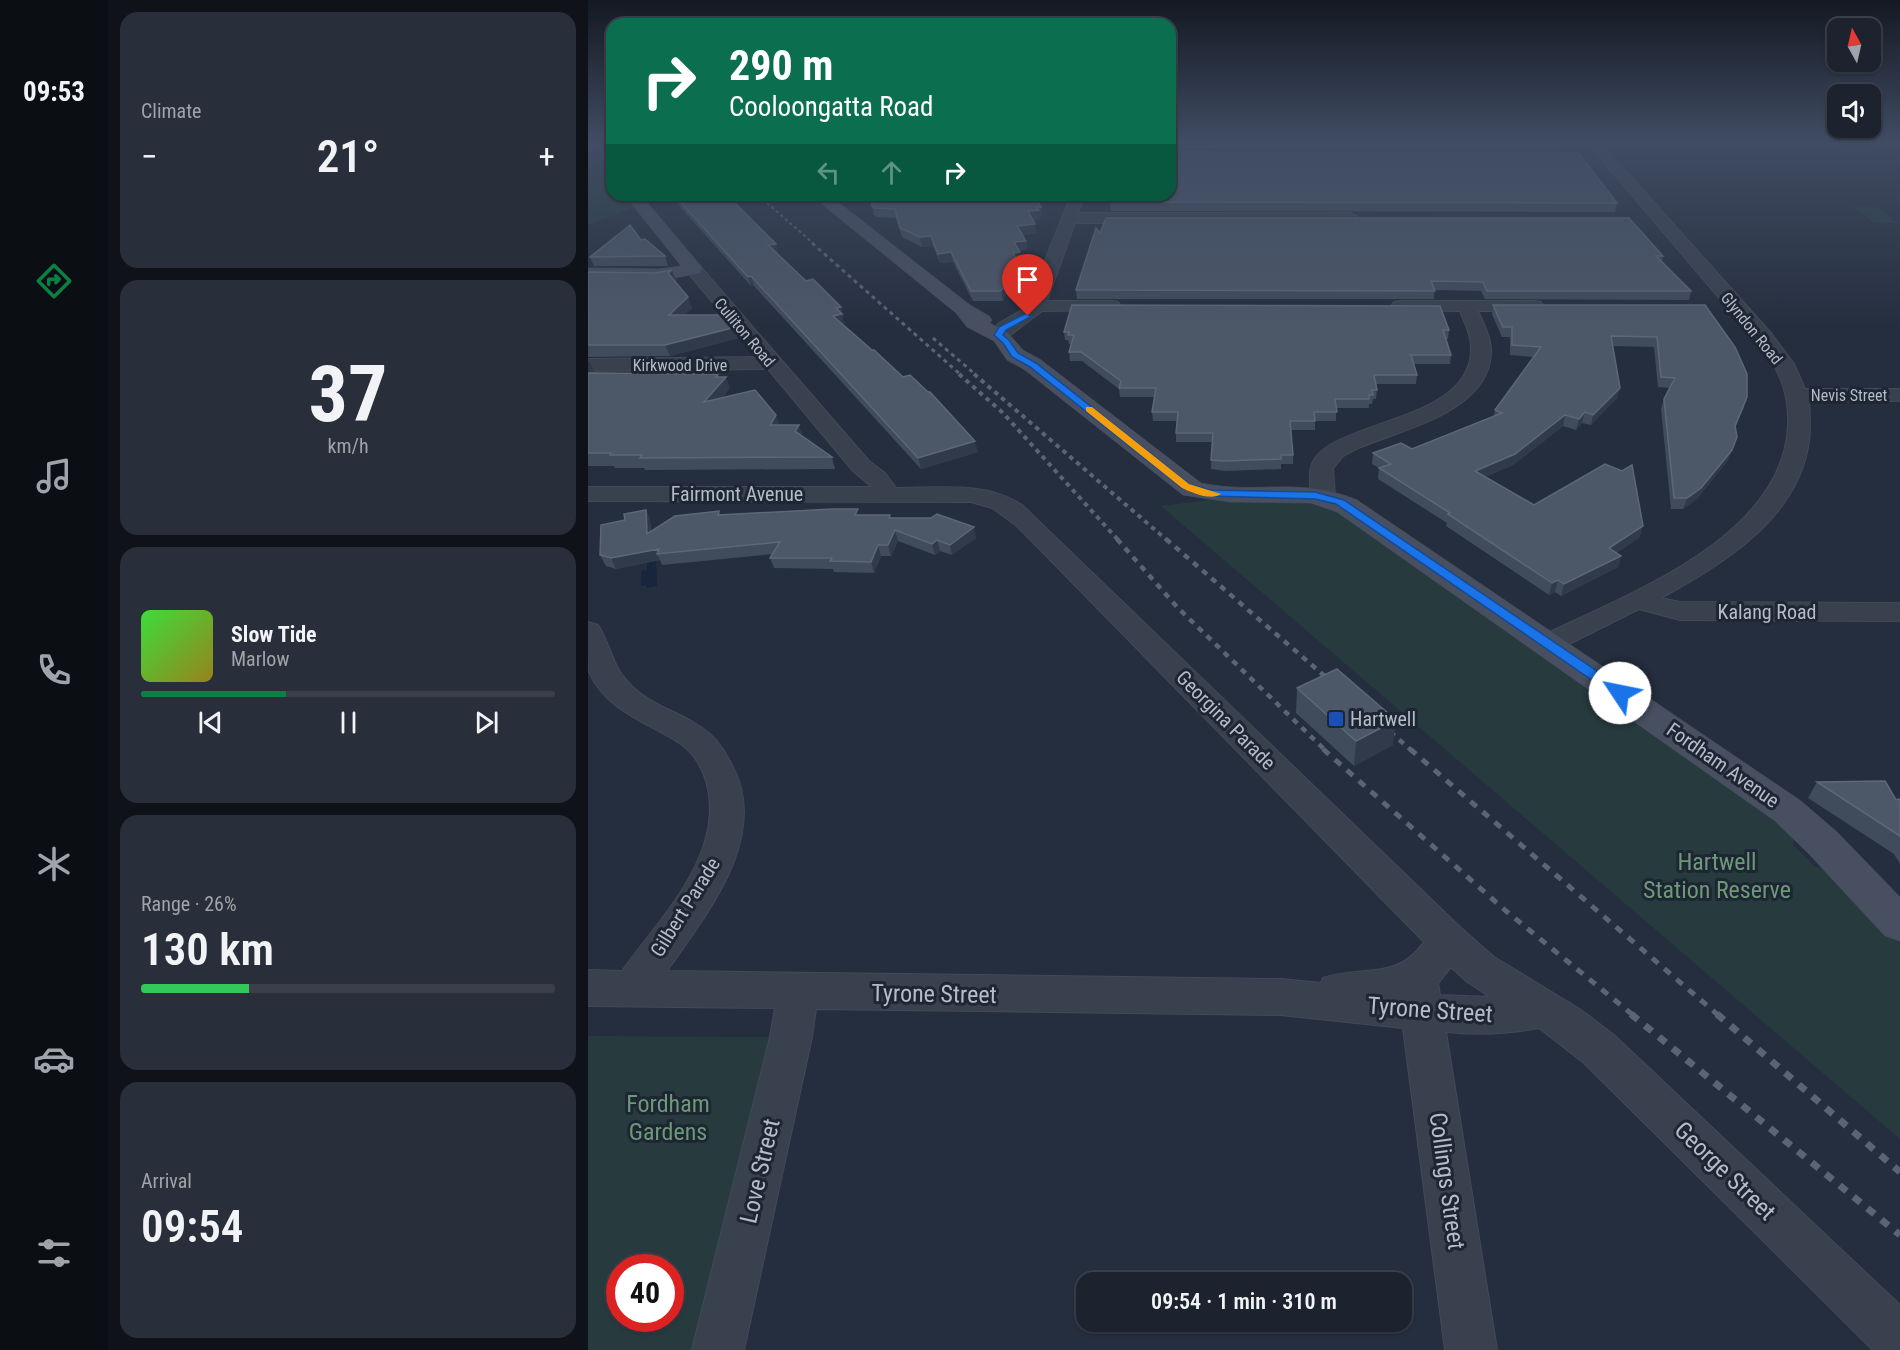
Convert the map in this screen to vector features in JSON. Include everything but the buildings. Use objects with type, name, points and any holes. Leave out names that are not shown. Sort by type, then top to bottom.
[{"type":"street","name":"Culliton Road","points":[[639,203],[771,363],[861,466],[875,495]]},
{"type":"street","name":"Fordham Avenue","points":[[829,203],[963,309],[976,325],[1004,333],[1015,355],[1033,365],[1192,489],[1218,494],[1323,497],[1347,506],[1788,811],[1900,924]]},
{"type":"street","points":[[1004,333],[1032,325],[1035,308],[1075,203]]},
{"type":"street","name":"Glyndon Road","points":[[1547,644],[1635,600],[1710,557],[1756,521],[1777,497],[1796,455],[1799,423],[1797,395],[1773,351],[1645,203]]},
{"type":"street","points":[[1070,218],[1368,218]]},
{"type":"street","points":[[1641,219],[1660,219]]},
{"type":"street","points":[[588,274],[659,275],[693,269]]},
{"type":"street","points":[[1035,308],[1136,306]]},
{"type":"street","points":[[1384,306],[1550,306]]},
{"type":"street","points":[[1323,497],[1321,468],[1334,451],[1432,412],[1457,395],[1474,378],[1481,362],[1481,344],[1467,306]]},
{"type":"street","points":[[1715,307],[1736,307]]},
{"type":"street","name":"Kirkwood Drive","points":[[588,365],[771,363]]},
{"type":"street","name":"Nevis Street","points":[[1797,395],[1900,395]]},
{"type":"street","name":"Fairmont Avenue","points":[[588,494],[875,495]]},
{"type":"street","name":"Georgina Parade","points":[[875,495],[982,496],[1000,500],[1014,510],[1446,939],[1480,969],[1544,1009]]},
{"type":"street","name":"Kalang Road","points":[[1635,600],[1668,610],[1688,612],[1900,612]]},
{"type":"street","name":"Gilbert Parade","points":[[588,631],[599,666],[616,689],[636,706],[689,734],[716,761],[724,779],[727,804],[725,831],[719,855],[707,879],[632,989]]},
{"type":"street","name":"Tyrone Street","points":[[1420,995],[1429,968],[1437,959],[1446,939]]},
{"type":"street","name":"Tyrone Street","points":[[588,988],[1281,997],[1420,995],[1486,1016],[1544,1009]]},
{"type":"street","name":"Love Street","points":[[718,1350],[792,1036],[798,991]]},
{"type":"street","name":"Collings Street","points":[[1420,995],[1471,1350]]},
{"type":"street","name":"George Street","points":[[1544,1009],[1574,1028],[1599,1049],[1900,1340]]},
{"type":"green space","points":[[588,203],[647,203],[588,225]]},
{"type":"green space","points":[[1853,207],[1876,207],[1898,223],[1874,223]]},
{"type":"green space","name":"Hartwell Station Reserve","points":[[1209,500],[1307,502],[1339,511],[1793,833],[1793,845],[1815,867],[1831,869],[1880,923],[1900,941],[1900,1139],[1161,506]]},
{"type":"green space","name":"Fordham Gardens","points":[[588,1036],[769,1037],[692,1350],[588,1350]]},
{"type":"water","points":[[656,559],[657,586],[646,588],[646,585],[641,586],[641,571],[647,570],[647,561]]},
{"type":"railway","points":[[767,203],[814,244]]},
{"type":"railway","points":[[812,243],[961,375]]},
{"type":"railway","points":[[933,338],[976,375]]},
{"type":"railway","points":[[959,374],[1003,413],[1119,541]]},
{"type":"railway","points":[[974,374],[1168,541]]},
{"type":"railway","points":[[1117,539],[1178,608],[1325,750]]},
{"type":"railway","points":[[1166,539],[1335,685]]},
{"type":"railway","points":[[1381,724],[1411,750]]},
{"type":"railway","points":[[1323,749],[1506,911],[1633,1015]]},
{"type":"railway","points":[[1410,749],[1718,1015]]},
{"type":"railway","points":[[1631,1014],[1900,1235]]},
{"type":"railway","points":[[1717,1014],[1900,1172]]},
{"type":"slow traffic","points":[[1089,409],[1186,486],[1199,492],[1216,494]]},
{"type":"place","name":"Hartwell","points":[[1336,719]]},
{"type":"route","points":[[1028,316],[1002,329],[998,335],[1006,341],[1015,355],[1033,365],[1186,486],[1208,493],[1315,496],[1340,502],[1620,693]]}]
